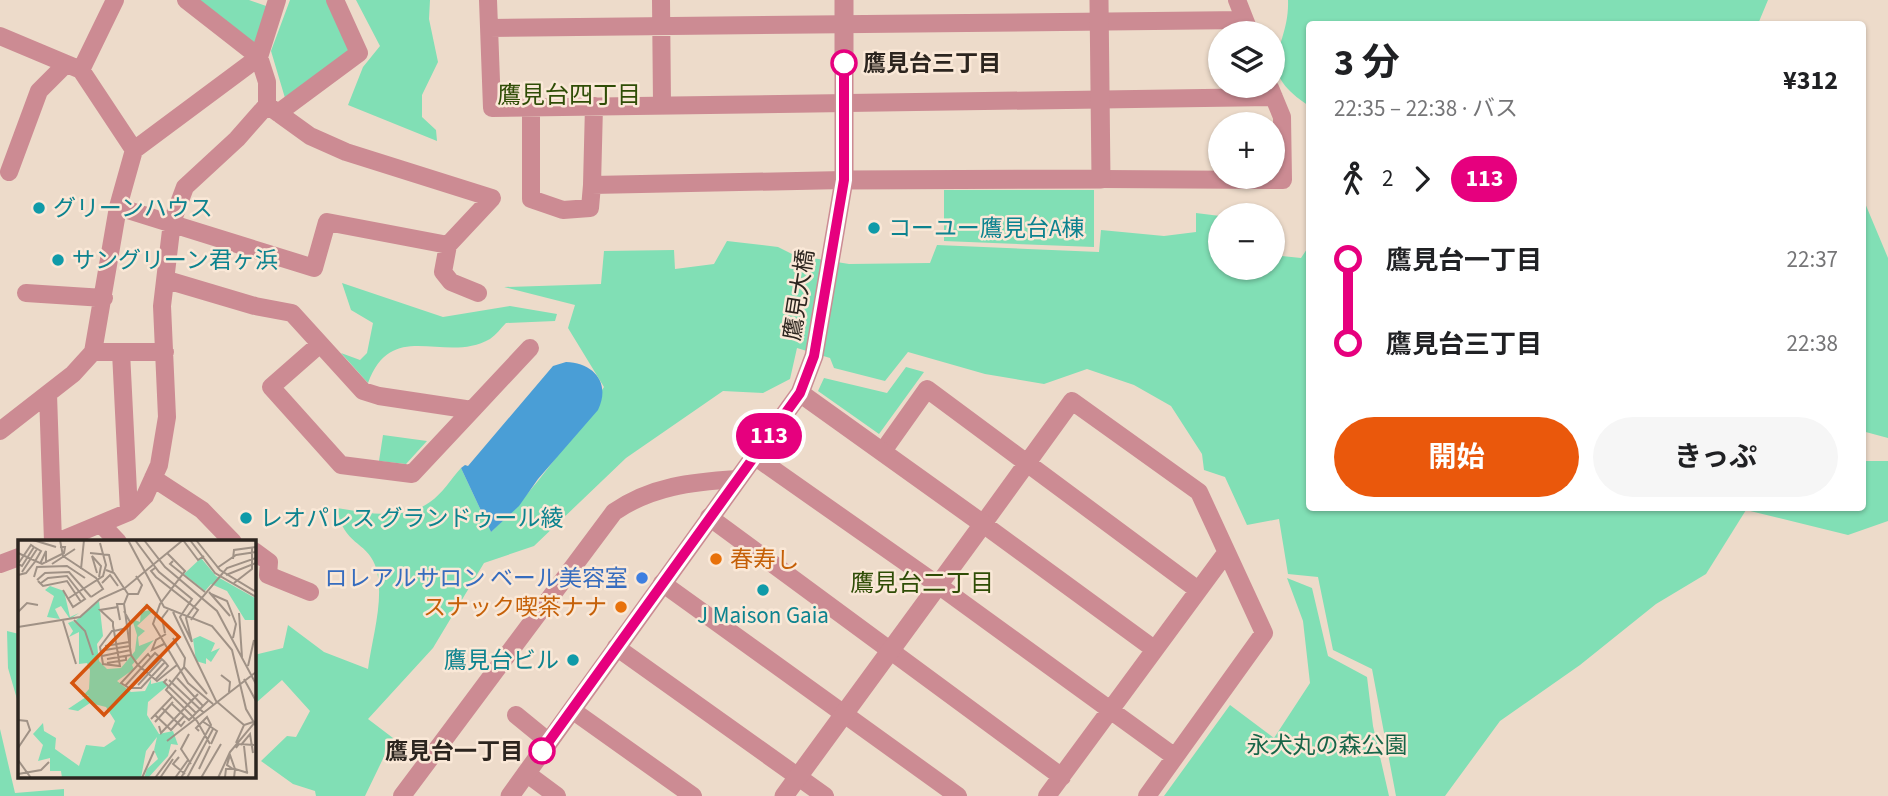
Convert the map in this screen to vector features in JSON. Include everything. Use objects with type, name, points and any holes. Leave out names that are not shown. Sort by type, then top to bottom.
[{"type":"street","points":[[9,173],[38,91],[73,67],[115,0]]},
{"type":"street","points":[[186,0],[259,58],[273,109],[310,136],[346,152],[492,198],[448,246],[443,272],[451,282],[478,293]]},
{"type":"street","points":[[61,540],[102,526],[129,512],[145,496],[159,465],[167,418],[162,306],[173,222],[185,187],[273,109],[359,52],[335,0]]},
{"type":"street","points":[[488,0],[492,107],[531,109],[662,104],[1100,99],[1208,94]]},
{"type":"street","points":[[661,0],[662,104]]},
{"type":"street","name":"鷹見大橋","points":[[510,796],[800,393],[814,356],[844,180],[844,0]]},
{"type":"street","points":[[1099,0],[1101,179]]},
{"type":"street","points":[[1237,0],[1246,21]]},
{"type":"street","points":[[0,431],[73,374],[93,352],[118,207],[134,150],[259,58],[275,1]]},
{"type":"street","points":[[489,28],[845,22],[1208,26]]},
{"type":"street","points":[[0,36],[73,67],[134,150]]},
{"type":"street","points":[[592,185],[844,180],[1283,180],[1282,117],[1275,98]]},
{"type":"street","points":[[531,109],[531,199],[563,210],[590,208],[594,106]]},
{"type":"street","points":[[118,207],[314,268],[327,222],[448,246]]},
{"type":"street","points":[[167,280],[255,306],[292,313],[363,391],[379,396],[472,410]]},
{"type":"street","points":[[26,293],[104,298]]},
{"type":"street","points":[[320,344],[271,387],[341,465],[412,474],[530,348]]},
{"type":"street","points":[[93,352],[165,352]]},
{"type":"street","points":[[121,352],[129,512]]},
{"type":"street","points":[[883,451],[927,389],[1028,461],[1198,590]]},
{"type":"street","points":[[800,393],[1154,649]]},
{"type":"street","points":[[48,394],[55,540]]},
{"type":"street","points":[[784,796],[1072,401],[1199,492],[1264,633],[1147,796]]},
{"type":"street","points":[[754,456],[938,584],[1175,757]]},
{"type":"street","points":[[153,478],[202,510],[231,540]]},
{"type":"street","points":[[402,796],[614,512],[637,497],[669,486],[737,479]]},
{"type":"street","points":[[709,517],[1062,776]]},
{"type":"street","points":[[102,526],[116,540]]},
{"type":"street","points":[[256,552],[269,562],[268,575],[310,592]]},
{"type":"street","points":[[1047,796],[1226,553]]},
{"type":"street","points":[[0,564],[18,557]]},
{"type":"street","points":[[663,583],[958,796]]},
{"type":"street","points":[[616,647],[824,796]]},
{"type":"street","points":[[572,710],[693,796]]},
{"type":"street","points":[[516,715],[549,742]]},
{"type":"street","points":[[526,774],[557,796]]},
{"type":"green space","points":[[197,0],[249,0],[269,7],[255,49]]},
{"type":"green space","points":[[290,0],[327,0],[351,49],[285,98],[271,51]]},
{"type":"green space","points":[[356,0],[430,0],[429,19],[438,62],[422,95],[422,117],[436,130],[437,141],[348,105],[363,67],[380,46]]},
{"type":"green space","points":[[1288,0],[1768,0],[1759,21],[1306,21],[1306,104],[1285,85],[1285,25]]},
{"type":"green space","points":[[944,190],[1094,190],[1094,247],[944,241]]},
{"type":"green space","points":[[1866,206],[1888,258],[1888,438],[1866,432]]},
{"type":"green space","points":[[1196,213],[1208,214],[1208,280],[1285,280],[1285,256],[1301,258],[1306,250],[1306,511],[1745,511],[1706,574],[1656,604],[1580,665],[1500,721],[1445,796],[1396,796],[1372,669],[1333,650],[1318,577],[1288,574],[1279,519],[1247,525],[1225,477],[1204,470],[1202,454],[1171,406],[1134,385],[1087,369],[1044,384],[985,374],[908,352],[885,381],[834,368],[830,358],[797,348],[790,379],[763,393],[723,391],[626,458],[534,546],[484,563],[433,648],[368,719],[393,738],[365,796],[316,796],[315,791],[293,784],[261,761],[287,736],[296,737],[310,711],[282,680],[256,702],[256,655],[283,648],[288,625],[324,652],[368,669],[379,603],[378,577],[371,557],[344,529],[337,508],[385,514],[408,512],[434,499],[461,468],[491,532],[538,481],[604,387],[568,328],[575,305],[504,287],[601,284],[604,251],[674,250],[675,269],[714,264],[727,241],[778,247],[794,255],[849,264],[930,263],[937,245],[1099,252],[1101,230],[1164,236],[1196,232]]},
{"type":"green space","points":[[342,283],[443,317],[510,306],[557,314],[555,321],[506,323],[490,339],[473,346],[405,347],[391,352],[378,363],[368,383],[341,353],[360,360],[367,353],[373,323],[351,310]]},
{"type":"green space","points":[[906,367],[924,372],[879,434],[818,391],[824,378],[887,393]]},
{"type":"green space","points":[[383,435],[427,441],[406,464],[379,461]]},
{"type":"green space","points":[[1866,461],[1888,461],[1888,521],[1848,535],[1750,511],[1866,511]]},
{"type":"green space","name":"永犬丸の森公園","points":[[1287,578],[1312,588],[1328,656],[1367,677],[1373,726],[1389,796],[1164,796],[1230,705],[1274,738],[1310,683],[1303,621]]},
{"type":"green space","points":[[7,631],[18,634],[18,703],[8,668]]},
{"type":"green space","points":[[0,729],[15,793],[64,789],[64,796],[0,796]]},
{"type":"water","points":[[566,362],[585,366],[597,376],[602,391],[598,410],[538,479],[519,506],[491,532],[461,468],[468,466],[553,366]]},
{"type":"bus line","name":"113","points":[[542,751],[800,393],[814,356],[844,180],[844,63]]},
{"type":"place","name":"鷹見台三丁目","points":[[844,63]]},
{"type":"place","name":"グリーンハウス","points":[[39,208]]},
{"type":"place","name":"コーユー鷹見台A棟","points":[[874,228]]},
{"type":"place","name":"サングリーン君ヶ浜","points":[[58,260]]},
{"type":"place","name":"レオパレス グランドゥール綾","points":[[246,518]]},
{"type":"place","name":"春寿し","points":[[716,559]]},
{"type":"place","name":"ロレアルサロン ベール美容室","points":[[642,578]]},
{"type":"place","name":"J Maison Gaia","points":[[763,590]]},
{"type":"place","name":"スナック喫茶ナナ","points":[[621,607]]},
{"type":"place","name":"鷹見台ビル","points":[[573,660]]},
{"type":"place","name":"鷹見台一丁目","points":[[542,751]]},
{"type":"district","name":"鷹見台四丁目","points":[[569,95]]},
{"type":"district","name":"鷹見台二丁目","points":[[922,583]]}]
